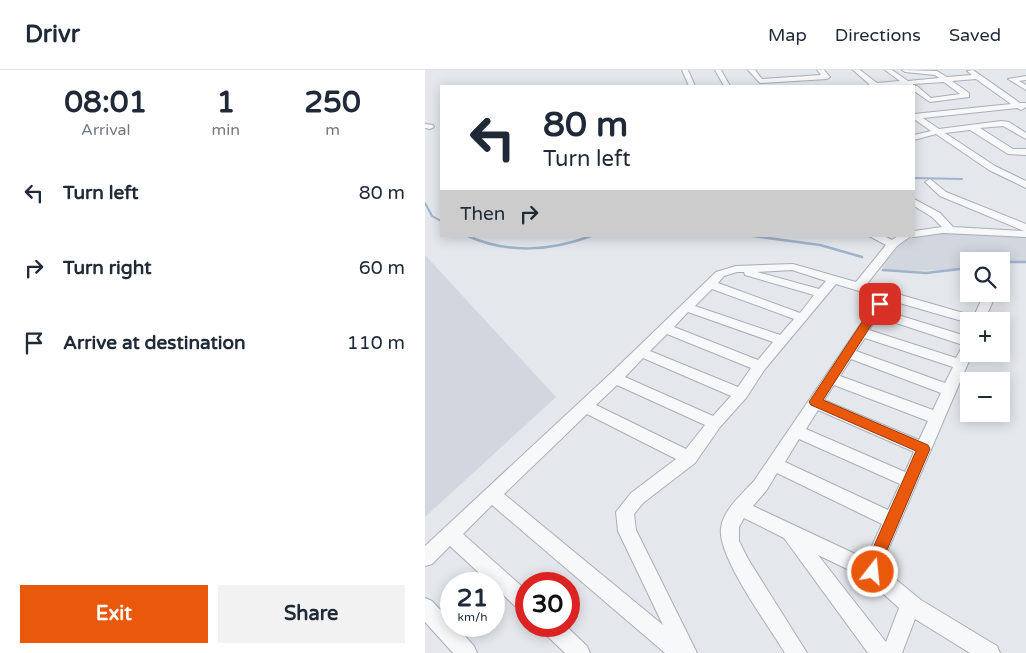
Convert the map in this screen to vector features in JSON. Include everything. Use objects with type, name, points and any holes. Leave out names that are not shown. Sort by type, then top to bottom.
[{"type":"street","points":[[685,70],[692,85]]},
{"type":"street","points":[[719,70],[726,85]]},
{"type":"street","points":[[751,70],[760,81],[827,77],[820,70]]},
{"type":"street","points":[[782,70],[789,80]]},
{"type":"street","points":[[856,70],[875,85]]},
{"type":"street","points":[[888,70],[910,85]]},
{"type":"street","points":[[905,70],[933,72],[947,80],[966,96],[931,100],[915,89]]},
{"type":"street","points":[[968,70],[976,77],[1022,105],[1026,111]]},
{"type":"street","points":[[915,85],[976,77]]},
{"type":"street","points":[[814,78],[818,85]]},
{"type":"street","points":[[1026,78],[1011,79],[1026,88]]},
{"type":"street","points":[[915,116],[1022,105]]},
{"type":"street","points":[[915,117],[935,132],[992,168],[1026,185]]},
{"type":"street","points":[[915,138],[935,132],[1004,124],[1026,137]]},
{"type":"street","points":[[972,127],[1011,152],[1026,152]]},
{"type":"street","points":[[930,182],[939,191],[948,196],[1026,228]]},
{"type":"street","points":[[915,203],[936,215],[951,230]]},
{"type":"street","points":[[915,234],[935,230],[951,230],[1026,234]]},
{"type":"street","points":[[876,237],[893,244]]},
{"type":"street","points":[[859,287],[893,244],[904,237]]},
{"type":"street","points":[[425,558],[666,329],[685,307],[720,274],[737,269],[793,267],[960,316]]},
{"type":"street","points":[[737,269],[822,294]]},
{"type":"street","points":[[687,653],[627,531],[625,512],[637,498],[689,458],[715,423],[741,394],[760,366],[834,278]]},
{"type":"street","points":[[710,284],[802,318]]},
{"type":"street","points":[[797,653],[741,564],[730,541],[730,526],[740,508],[760,486],[775,464],[886,295]]},
{"type":"street","points":[[685,307],[781,340]]},
{"type":"street","points":[[874,312],[960,341]]},
{"type":"street","points":[[666,329],[760,366]]},
{"type":"street","points":[[861,332],[961,364],[876,557],[873,572]]},
{"type":"street","points":[[640,352],[741,394]]},
{"type":"street","points":[[848,353],[949,390]]},
{"type":"street","points":[[615,378],[715,423]]},
{"type":"street","points":[[831,378],[937,418]]},
{"type":"street","points":[[815,402],[923,449]]},
{"type":"street","points":[[585,406],[689,458]]},
{"type":"street","points":[[796,431],[909,481]]},
{"type":"street","points":[[775,464],[892,520]]},
{"type":"street","points":[[491,494],[681,653]]},
{"type":"street","points":[[740,508],[873,572],[890,590],[968,647],[990,653]]},
{"type":"street","points":[[791,533],[881,653]]},
{"type":"street","points":[[450,534],[515,593]]},
{"type":"street","points":[[892,653],[909,605]]},
{"type":"street","points":[[425,608],[467,653]]},
{"type":"street","points":[[563,637],[580,653]]},
{"type":"shaded area","points":[[941,232],[1026,237],[1026,262],[1010,262],[1010,252],[960,252],[960,268],[897,271],[885,269],[882,266],[902,242],[923,233]]},
{"type":"shaded area","points":[[425,255],[556,397],[425,517]]},
{"type":"waterway","points":[[915,178],[962,179]]},
{"type":"waterway","points":[[425,203],[432,216],[440,220]]},
{"type":"waterway","points":[[470,237],[498,246],[514,248],[560,245],[588,237]]},
{"type":"waterway","points":[[760,237],[820,245],[862,257]]},
{"type":"waterway","points":[[1010,262],[1026,262]]},
{"type":"waterway","points":[[883,270],[926,273],[960,269]]},
{"type":"route","points":[[873,572],[876,557],[923,449],[815,402],[880,304]]}]
